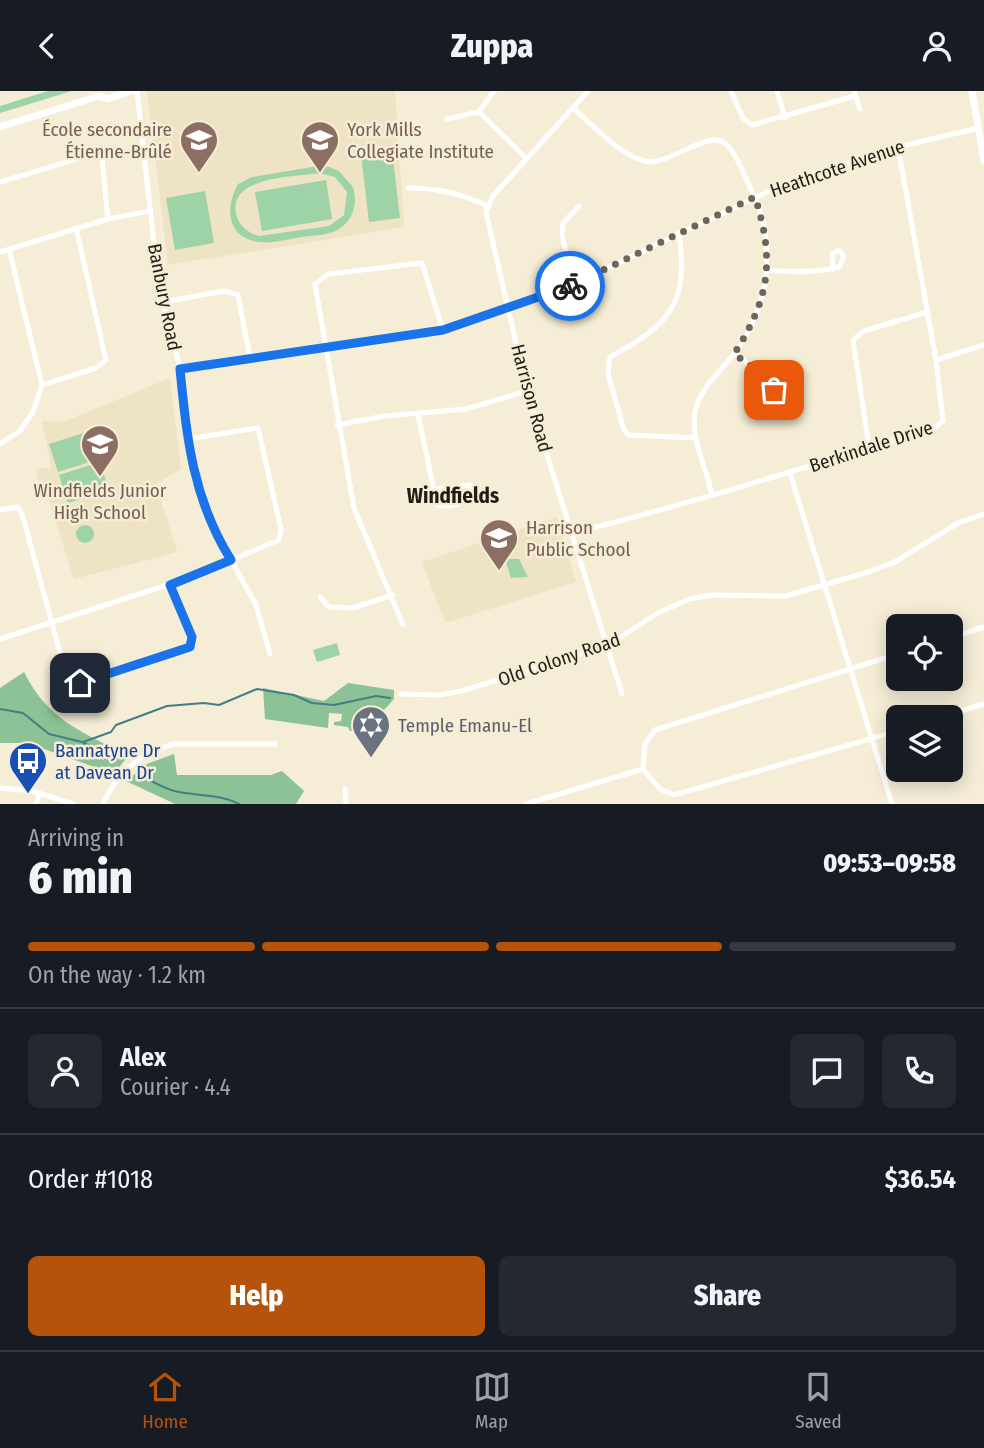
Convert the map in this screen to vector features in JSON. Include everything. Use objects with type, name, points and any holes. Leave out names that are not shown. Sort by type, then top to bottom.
[{"type":"main road","points":[[0,127],[101,93],[107,99],[135,91]]},
{"type":"main road","points":[[972,91],[984,161]]},
{"type":"street","name":"Banbury Road","points":[[135,91],[163,302],[180,369],[193,473],[206,515],[256,605],[270,655]]},
{"type":"street","points":[[447,119],[479,112],[494,91]]},
{"type":"street","points":[[408,188],[426,188],[471,198],[487,206],[588,91]]},
{"type":"street","points":[[731,91],[743,118],[752,125],[785,117],[855,93],[860,109]]},
{"type":"street","points":[[777,91],[785,117]]},
{"type":"street","points":[[573,108],[620,148],[644,161],[664,160],[705,142],[724,141],[755,197],[767,242],[768,269],[757,313],[734,354],[698,401],[694,421],[695,438],[712,495]]},
{"type":"street","points":[[479,112],[527,159]]},
{"type":"street","name":"Heathcote Avenue","points":[[180,369],[443,330],[574,284],[790,181],[898,147],[979,128]]},
{"type":"street","name":"Berkindale Drive","points":[[572,533],[790,473],[937,426],[943,421],[936,360],[898,147]]},
{"type":"street","points":[[0,182],[96,153],[102,159],[108,219]]},
{"type":"street","name":"Harrison Road","points":[[487,206],[487,226],[527,391],[622,694]]},
{"type":"street","points":[[574,284],[562,235],[563,223],[579,206]]},
{"type":"street","points":[[0,252],[108,219],[150,211]]},
{"type":"street","points":[[43,385],[96,368],[106,360],[76,229]]},
{"type":"street","points":[[679,233],[684,257],[679,293],[654,330],[610,357],[608,374],[624,430],[629,435],[695,438]]},
{"type":"street","points":[[0,444],[20,431],[33,412],[43,385],[9,249]]},
{"type":"street","points":[[403,625],[393,595],[365,542],[354,508],[337,425],[315,284],[328,274],[422,263],[443,330]]},
{"type":"street","points":[[768,269],[816,272],[832,269]]},
{"type":"street","points":[[163,302],[223,291],[238,295],[250,358]]},
{"type":"street","points":[[869,447],[853,339],[864,331],[927,312]]},
{"type":"street","points":[[936,360],[984,345]]},
{"type":"street","points":[[734,354],[774,382]]},
{"type":"street","points":[[337,425],[466,409],[527,391]]},
{"type":"street","points":[[418,414],[432,490],[437,505],[443,507],[464,502],[475,491],[470,485],[432,490]]},
{"type":"street","points":[[0,639],[170,585],[274,542],[281,535],[258,428],[188,439]]},
{"type":"street","points":[[790,473],[892,804]]},
{"type":"street","points":[[0,510],[18,507],[23,517],[64,678],[74,684],[190,647],[192,637],[170,585]]},
{"type":"street","name":"Old Colony Road","points":[[401,694],[439,695],[462,691],[607,646],[670,606],[689,599],[712,595],[786,596],[824,587],[895,562],[958,523],[984,514]]},
{"type":"street","points":[[320,597],[329,607],[352,608],[393,595]]},
{"type":"street","points":[[963,634],[984,627]]},
{"type":"street","points":[[886,658],[655,730],[645,744],[643,769],[660,789],[674,795],[886,735]]},
{"type":"street","points":[[963,710],[984,704]]},
{"type":"street","points":[[103,804],[118,776],[138,759],[158,749],[173,744],[275,744]]},
{"type":"street","points":[[526,804],[643,769]]},
{"type":"street","points":[[0,788],[40,793],[73,804]]},
{"type":"street","points":[[345,789],[346,804]]},
{"type":"street","points":[[36,804],[40,793]]},
{"type":"shaded area","name":"York Mills Collegiate Institute","points":[[147,91],[395,91],[404,227],[168,265]]},
{"type":"shaded area","name":"Windfields Junior High School","points":[[170,378],[181,469],[156,484],[177,552],[74,579],[44,485],[37,479],[36,470],[41,467],[49,469],[51,465],[42,421],[63,422]]},
{"type":"shaded area","name":"Harrison Public School","points":[[557,517],[576,582],[445,623],[422,562]]},
{"type":"green space","points":[[48,91],[72,91],[0,113],[0,106]]},
{"type":"green space","points":[[392,151],[400,218],[369,222],[361,155]]},
{"type":"green space","points":[[324,165],[339,171],[353,187],[355,203],[352,213],[343,226],[329,233],[269,242],[248,239],[234,228],[230,211],[238,184],[252,177]],"holes":[[[320,173],[335,177],[347,192],[344,215],[329,226],[259,236],[244,228],[237,218],[236,201],[242,192],[252,185]]]},
{"type":"green space","points":[[326,180],[332,219],[262,231],[255,192]]},
{"type":"green space","points":[[205,191],[214,243],[175,250],[166,198]]},
{"type":"green space","points":[[90,431],[99,459],[58,472],[49,444]]},
{"type":"green space","points":[[100,462],[109,490],[68,503],[59,475]]},
{"type":"green space","points":[[85,525],[92,527],[92,541],[85,543],[78,541],[76,534],[78,527]]},
{"type":"green space","points":[[505,559],[519,559],[528,577],[511,578]]},
{"type":"green space","points":[[337,643],[340,655],[317,662],[313,650]]},
{"type":"green space","points":[[24,672],[44,703],[56,714],[81,732],[128,756],[114,774],[27,743],[0,743],[0,688]]},
{"type":"green space","points":[[348,683],[394,690],[394,699],[375,720],[380,722],[376,727],[371,727],[370,732],[350,731],[348,727],[334,725],[334,722],[341,721],[342,714],[329,713],[328,728],[265,719],[263,688],[324,701]]},
{"type":"green space","points":[[174,754],[177,775],[271,775],[282,771],[304,791],[296,804],[175,804],[126,781],[147,764]]},
{"type":"waterway","points":[[83,742],[111,732],[116,725],[167,706],[204,703],[219,705],[257,689],[294,695],[312,703],[334,705],[376,696],[390,698]]},
{"type":"waterway","points":[[0,709],[23,713],[49,734],[82,742],[111,757]]},
{"type":"waterway","points":[[141,776],[174,791],[217,797],[239,804]]},
{"type":"way so far","points":[[570,286],[755,197],[767,242],[768,269],[757,313],[734,354],[774,382],[774,390]]},
{"type":"place","name":"École secondaire Étienne-Brûlé","points":[[199,174]]},
{"type":"place","name":"York Mills Collegiate Institute","points":[[320,174]]},
{"type":"place","name":"Windfields Junior High School","points":[[100,478]]},
{"type":"place","name":"Harrison Public School","points":[[499,572]]},
{"type":"place","name":"Temple Emanu-El","points":[[371,759]]},
{"type":"place","name":"Bannatyne Dr at Davean Dr","points":[[28,795]]},
{"type":"district","name":"Windfields","points":[[453,496]]},
{"type":"route","points":[[80,683],[190,647],[192,637],[170,585],[231,560],[206,515],[193,473],[180,369],[377,342],[443,330],[570,286]]}]
